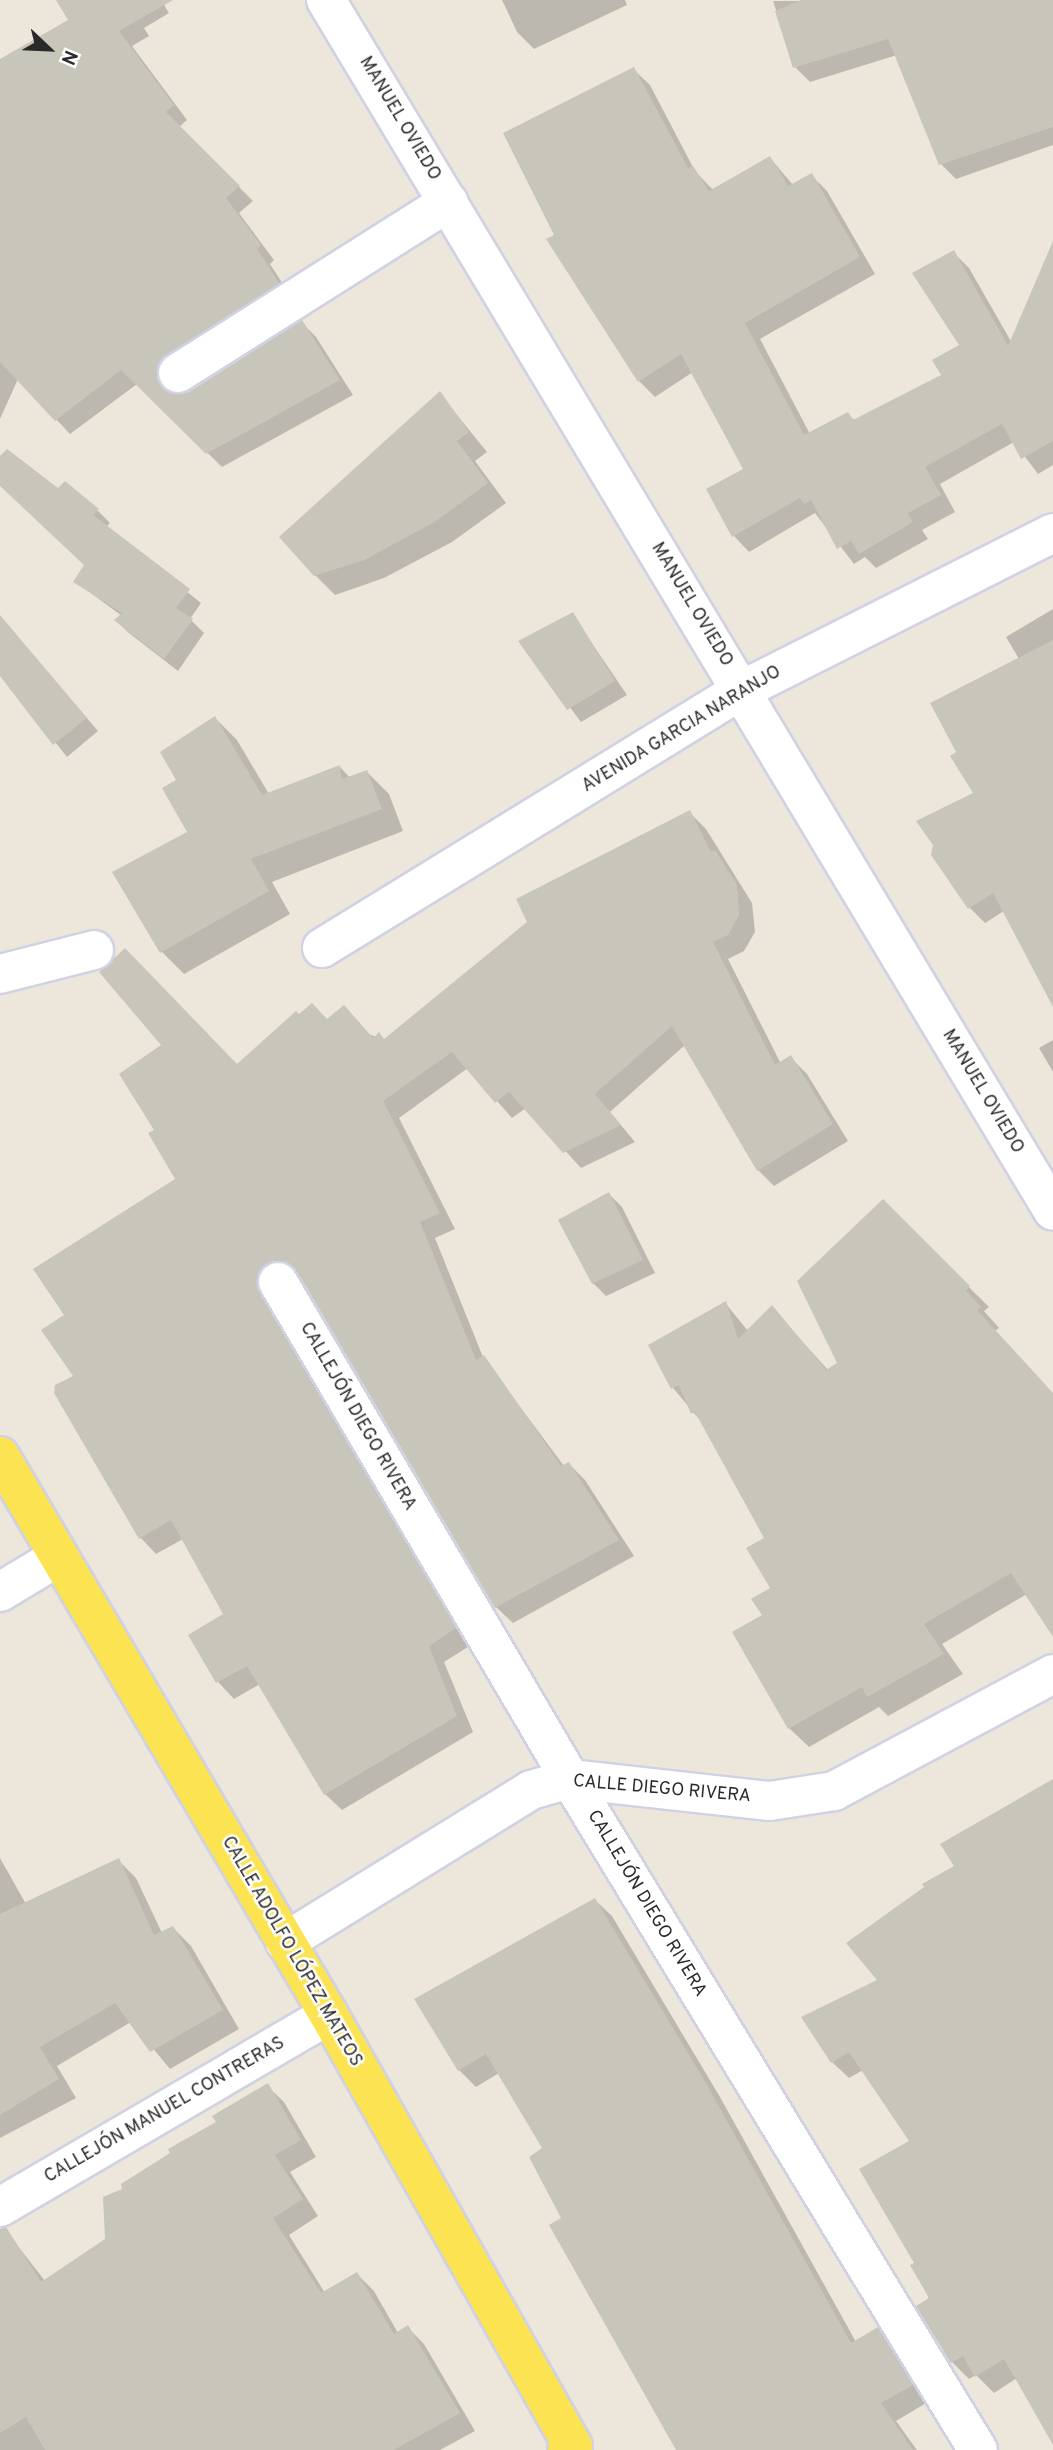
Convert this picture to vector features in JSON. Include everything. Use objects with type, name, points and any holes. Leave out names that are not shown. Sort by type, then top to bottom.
[{"type":"main road","name":"CALLE ADOLFO LÓPEZ MATEOS","points":[[0,1456],[329,2015],[572,2449]]},
{"type":"street","name":"MANUEL OVIEDO","points":[[327,0],[1053,1211]]},
{"type":"street","points":[[178,373],[449,202]]},
{"type":"street","name":"AVENIDA GARCIA NARANJO","points":[[322,948],[742,690],[1053,533]]},
{"type":"street","points":[[0,974],[94,950]]},
{"type":"street","name":"CALLEJÓN DIEGO RIVERA","points":[[278,1282],[570,1779],[978,2450]]},
{"type":"street","points":[[0,1592],[58,1557]]},
{"type":"street","name":"CALLE DIEGO RIVERA","points":[[285,1942],[531,1790],[570,1779],[770,1801],[834,1791],[1053,1674]]},
{"type":"street","name":"CALLEJÓN MANUEL CONTRERAS","points":[[0,2207],[329,2015]]},
{"type":"building","points":[[56,0],[173,0],[119,31],[174,105],[166,112],[240,186],[226,198],[261,245],[257,249],[279,283],[166,355],[156,373],[160,385],[178,395],[189,392],[302,320],[340,380],[206,454],[121,370],[55,421],[0,362],[0,59],[68,20]]},
{"type":"building","points":[[801,0],[1053,0],[1053,127],[939,165],[888,39],[793,68],[775,11]]},
{"type":"building","points":[[634,67],[688,168],[693,166],[709,191],[770,156],[788,186],[812,173],[860,257],[745,323],[804,435],[848,412],[853,420],[941,375],[932,360],[959,345],[912,273],[954,250],[1008,346],[1053,241],[1053,441],[1021,459],[1002,424],[925,467],[941,495],[908,513],[913,522],[859,554],[851,541],[837,549],[811,500],[804,504],[800,498],[732,537],[706,489],[743,469],[681,354],[638,382],[546,239],[554,235],[503,133]]},
{"type":"building","points":[[440,391],[469,432],[457,441],[488,483],[433,523],[364,560],[314,576],[279,537]]},
{"type":"building","points":[[7,449],[58,488],[65,481],[99,509],[93,515],[190,589],[176,608],[193,619],[164,659],[114,620],[122,613],[73,582],[84,565],[0,486],[0,456]]},
{"type":"building","points":[[573,612],[615,681],[567,710],[518,641]]},
{"type":"building","points":[[0,615],[87,718],[53,745],[0,676]]},
{"type":"building","points":[[1053,640],[1053,1007],[993,893],[968,909],[931,855],[933,845],[916,821],[973,793],[950,756],[956,752],[930,703]]},
{"type":"building","points":[[215,716],[262,795],[340,765],[342,779],[367,770],[382,809],[251,859],[269,891],[160,953],[112,872],[187,832],[162,788],[176,780],[160,752]]},
{"type":"building","points":[[690,810],[711,852],[715,850],[737,885],[739,915],[728,935],[713,942],[775,1065],[791,1055],[833,1124],[757,1171],[672,1026],[595,1094],[621,1125],[563,1153],[509,1092],[495,1103],[452,1052],[383,1101],[440,1213],[420,1222],[476,1360],[484,1355],[561,1466],[569,1462],[619,1540],[495,1608],[297,1271],[277,1260],[259,1272],[259,1293],[456,1628],[429,1646],[457,1716],[324,1795],[247,1666],[216,1683],[188,1635],[223,1614],[171,1520],[139,1539],[54,1393],[55,1385],[73,1376],[41,1330],[64,1315],[33,1269],[175,1179],[148,1133],[154,1130],[119,1074],[161,1045],[99,972],[125,948],[237,1064],[296,1011],[299,1014],[312,1003],[327,1019],[344,1005],[373,1038],[379,1032],[384,1039],[527,922],[516,899]]},
{"type":"building","points":[[609,1192],[643,1260],[592,1284],[558,1220]]},
{"type":"building","points":[[883,1199],[970,1286],[966,1291],[981,1307],[977,1310],[1053,1393],[1053,1637],[1011,1573],[924,1624],[944,1654],[867,1697],[862,1687],[788,1729],[732,1632],[762,1615],[751,1599],[770,1588],[746,1548],[764,1538],[695,1412],[691,1414],[679,1385],[671,1389],[648,1345],[726,1301],[738,1339],[772,1305],[826,1370],[837,1363],[797,1281]]},
{"type":"building","points":[[1053,1779],[1053,2445],[1004,2359],[975,2377],[963,2356],[951,2363],[916,2306],[929,2298],[910,2265],[914,2263],[859,2169],[909,2141],[849,2052],[831,2063],[801,2017],[877,1980],[846,1943],[924,1887],[922,1884],[954,1866],[940,1844]]},
{"type":"building","points":[[119,1858],[154,1935],[173,1926],[223,2010],[150,2052],[115,2003],[40,2047],[59,2079],[0,2115],[0,1914]]},
{"type":"building","points":[[595,1898],[703,2078],[851,2343],[878,2327],[913,2385],[881,2403],[913,2450],[676,2450],[549,2225],[561,2218],[529,2157],[542,2148],[486,2054],[458,2071],[414,1999]]},
{"type":"building","points":[[268,2083],[301,2140],[275,2155],[303,2199],[273,2218],[321,2293],[357,2272],[394,2334],[408,2325],[460,2413],[394,2450],[45,2450],[26,2417],[0,2433],[0,2229],[6,2227],[41,2282],[105,2239],[103,2197],[122,2189],[121,2184],[170,2153],[168,2149],[216,2122],[212,2116]]}]
